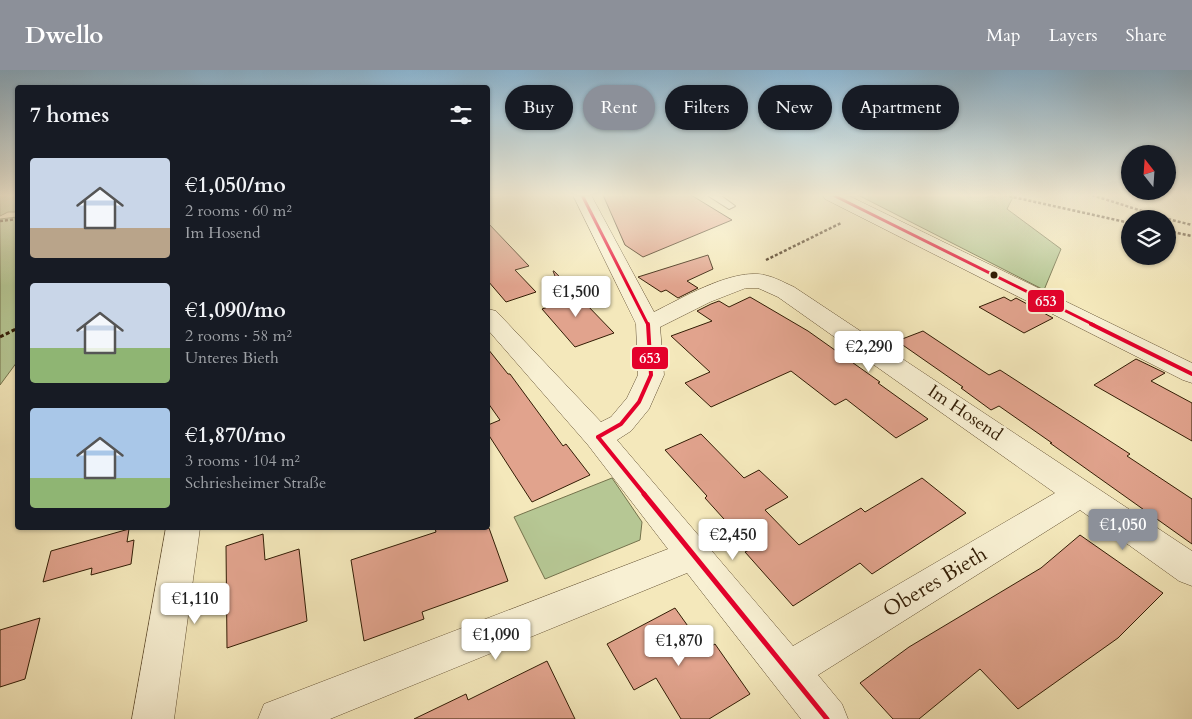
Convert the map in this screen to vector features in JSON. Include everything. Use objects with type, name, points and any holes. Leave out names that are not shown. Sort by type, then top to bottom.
[{"type":"street","points":[[598,437],[621,424],[639,402],[651,375],[648,324],[599,225]]},
{"type":"street","points":[[893,225],[1192,374]]},
{"type":"street","name":"Im Hosend","points":[[648,324],[728,286],[758,281],[774,286],[786,292],[1082,492],[1192,570]]},
{"type":"street","points":[[490,318],[598,437],[827,719]]},
{"type":"street","name":"Oberes Bieth","points":[[788,671],[1082,492]]},
{"type":"street","points":[[153,719],[183,530]]},
{"type":"street","points":[[278,719],[694,554]]},
{"type":"path","points":[[762,262],[837,225]]},
{"type":"path","points":[[1176,233],[1192,236]]},
{"type":"path","points":[[0,337],[15,330]]},
{"type":"green space","points":[[0,225],[15,225],[15,365],[0,385]]},
{"type":"green space","points":[[917,225],[1029,225],[1061,249],[1044,290]]},
{"type":"green space","points":[[612,478],[642,522],[640,540],[545,579],[514,517]]},
{"type":"building","points":[[490,225],[529,266],[515,270],[536,292],[506,302],[490,283]]},
{"type":"building","points":[[616,225],[719,225],[643,257],[625,245]]},
{"type":"building","points":[[708,255],[713,269],[687,281],[698,288],[678,298],[666,290],[661,292],[638,277]]},
{"type":"building","points":[[553,271],[614,333],[575,347],[542,309],[564,302],[566,304]]},
{"type":"building","points":[[750,297],[808,331],[928,419],[896,438],[846,399],[835,405],[791,371],[711,407],[685,383],[710,372],[671,336],[712,321],[697,311],[711,304],[719,301],[729,307]]},
{"type":"building","points":[[1004,297],[1011,301],[1016,298],[1053,318],[1024,333],[979,307]]},
{"type":"building","points":[[923,331],[989,375],[1000,370],[1130,454],[1127,456],[1192,499],[1192,544],[999,406],[991,410],[961,388],[963,387],[897,341]]},
{"type":"building","points":[[490,352],[510,374],[563,446],[566,444],[590,475],[532,502],[490,437],[490,424],[500,420],[490,406]]},
{"type":"building","points":[[1136,359],[1165,373],[1151,381],[1192,403],[1192,441],[1094,385]]},
{"type":"building","points":[[701,434],[744,478],[759,470],[788,497],[765,510],[799,545],[861,508],[865,512],[922,478],[966,513],[872,574],[860,563],[793,606],[745,552],[751,549],[705,498],[707,496],[665,450]]},
{"type":"building","points":[[125,530],[129,530],[127,542],[134,540],[131,564],[91,575],[92,568],[43,582],[51,551]]},
{"type":"building","points":[[436,530],[490,530],[508,581],[422,612],[424,619],[364,641],[351,560],[436,532]]},
{"type":"building","points":[[263,534],[265,560],[299,549],[307,621],[227,648],[226,546]]},
{"type":"building","points":[[1080,535],[1163,593],[1118,638],[1018,709],[980,669],[919,719],[893,719],[860,683],[909,647],[1041,568]]},
{"type":"building","points":[[675,608],[705,650],[715,644],[750,694],[709,719],[681,719],[656,678],[634,690],[607,644]]},
{"type":"building","points":[[40,618],[25,679],[0,687],[0,630]]},
{"type":"building","points":[[547,661],[575,719],[414,719],[466,694],[468,700]]},
{"type":"transit line","name":"653","points":[[597,225],[648,324],[651,375],[639,402],[621,424],[598,437]]},
{"type":"transit line","name":"653","points":[[894,225],[1192,374]]},
{"type":"transit line","name":"653","points":[[598,437],[827,719]]}]
